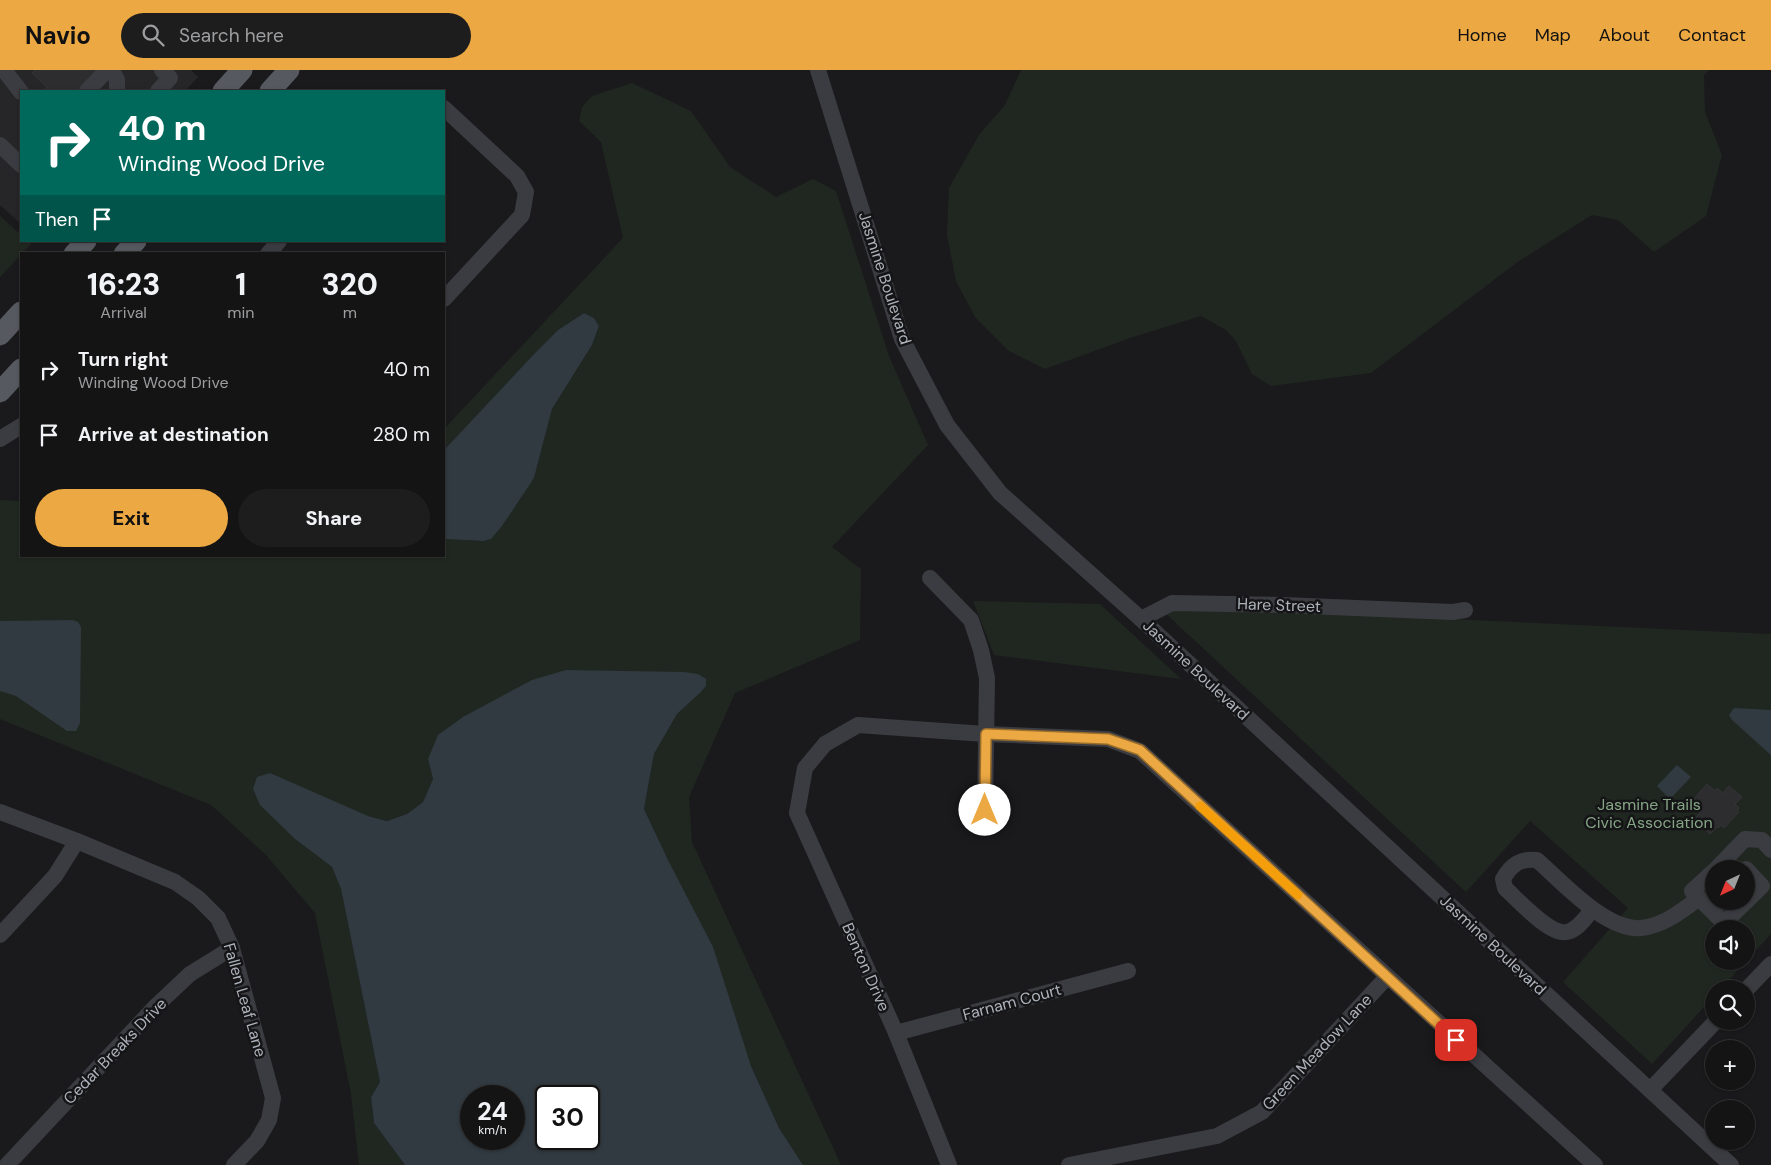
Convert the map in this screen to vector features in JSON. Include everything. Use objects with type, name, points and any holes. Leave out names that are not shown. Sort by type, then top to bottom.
[{"type":"main road","points":[[224,90],[242,70]]},
{"type":"main road","points":[[271,90],[290,70]]},
{"type":"main road","points":[[76,252],[85,242]]},
{"type":"main road","points":[[126,252],[135,242]]},
{"type":"main road","points":[[0,336],[20,313]]},
{"type":"main road","points":[[0,392],[20,370]]},
{"type":"street","points":[[4,70],[20,91]]},
{"type":"street","points":[[88,90],[107,70]]},
{"type":"street","points":[[112,70],[117,80],[117,90]]},
{"type":"street","points":[[159,90],[170,78],[162,70]]},
{"type":"street","name":"Jasmine Boulevard","points":[[818,70],[902,339],[947,425],[1000,493],[1141,619],[1731,1165]]},
{"type":"street","points":[[445,109],[516,176],[526,192],[522,215],[445,298]]},
{"type":"street","points":[[0,145],[20,164]]},
{"type":"street","points":[[270,252],[278,242]]},
{"type":"street","points":[[0,439],[20,427]]},
{"type":"street","points":[[930,578],[970,620],[981,650],[987,678],[985,810]]},
{"type":"street","name":"Hare Street","points":[[1141,619],[1172,603],[1283,605],[1453,612],[1466,610]]},
{"type":"street","name":"Benton Drive","points":[[949,1165],[896,1033],[797,813],[805,768],[825,744],[858,725],[986,734]]},
{"type":"street","points":[[986,734],[1108,739],[1140,750],[1595,1165]]},
{"type":"street","name":"Fallen Leaf Lane","points":[[0,812],[175,882],[198,898],[218,918],[232,948],[273,1098],[269,1120],[257,1141],[234,1165]]},
{"type":"street","points":[[1725,860],[1745,839],[1762,840],[1771,850]]},
{"type":"street","points":[[0,935],[55,876],[76,841]]},
{"type":"street","points":[[1731,854],[1737,860]]},
{"type":"street","points":[[1593,909],[1575,929],[1558,932],[1549,927],[1505,888],[1503,879],[1507,871],[1516,863],[1526,858],[1537,860],[1602,916],[1624,927],[1642,928],[1663,922],[1681,912],[1699,898]]},
{"type":"street","points":[[1705,879],[1692,891],[1705,904]]},
{"type":"street","points":[[1755,879],[1762,886],[1755,893]]},
{"type":"street","points":[[1711,910],[1724,923],[1737,910]]},
{"type":"street","name":"Cedar Breaks Drive","points":[[8,1165],[156,1006],[190,974],[232,948]]},
{"type":"street","points":[[1755,981],[1771,964]]},
{"type":"street","name":"Farnam Court","points":[[896,1033],[1128,971]]},
{"type":"street","name":"Green Meadow Lane","points":[[1069,1165],[1217,1136],[1262,1112],[1387,977]]},
{"type":"street","points":[[1650,1090],[1707,1030]]},
{"type":"shaded area","points":[[0,70],[191,70],[198,77],[186,90],[20,90],[20,223],[0,205]]},
{"type":"shaded area","points":[[584,313],[594,318],[599,326],[592,345],[552,409],[534,478],[502,526],[491,539],[483,541],[445,539],[445,449],[558,330]]},
{"type":"shaded area","points":[[73,620],[78,622],[81,627],[80,723],[76,731],[67,731],[16,696],[0,691],[0,621]]},
{"type":"shaded area","points":[[566,670],[684,672],[698,674],[706,679],[706,686],[677,714],[654,754],[644,809],[713,947],[751,1066],[779,1128],[803,1165],[405,1165],[374,1123],[371,1097],[380,1082],[341,889],[332,867],[295,839],[260,805],[253,789],[257,777],[270,773],[368,816],[387,821],[407,814],[423,802],[433,779],[428,759],[438,735],[463,717],[532,680]]},
{"type":"shaded area","points":[[1734,708],[1771,710],[1771,755],[1732,720],[1729,715]]},
{"type":"shaded area","points":[[1677,765],[1691,777],[1670,799],[1657,786]]},
{"type":"green space","points":[[1021,70],[1709,70],[1704,75],[1705,112],[1722,155],[1706,216],[1654,252],[1618,220],[1592,215],[1519,261],[1371,373],[1271,386],[1252,374],[1236,341],[1226,330],[1201,316],[1133,337],[1045,369],[1009,351],[975,317],[956,281],[947,235],[949,188],[979,135],[1005,105]]},
{"type":"green space","points":[[632,83],[691,111],[730,167],[776,197],[813,179],[836,191],[889,356],[928,445],[832,547],[861,569],[860,640],[735,693],[689,797],[692,842],[841,1165],[803,1165],[779,1128],[751,1066],[669,862],[644,809],[654,754],[677,714],[706,686],[698,674],[566,670],[428,759],[433,779],[423,802],[407,814],[387,821],[368,816],[295,839],[332,867],[341,889],[380,1082],[371,1097],[374,1123],[405,1165],[359,1165],[351,1094],[315,913],[265,854],[211,805],[0,719],[0,500],[20,501],[20,557],[445,557],[445,539],[483,541],[534,478],[552,409],[592,345],[599,326],[594,318],[584,313],[558,330],[445,449],[445,428],[623,238],[601,142],[579,121],[582,107],[592,96]]},
{"type":"green space","points":[[0,216],[20,234],[20,242],[29,242],[31,244],[23,252],[20,252],[20,256],[0,277]]},
{"type":"green space","points":[[973,601],[1100,604],[1181,679],[994,655]]},
{"type":"green space","name":"Jasmine Trails Civic Association","points":[[1171,606],[1771,634],[1771,934],[1755,952],[1755,920],[1705,920],[1705,970],[1738,970],[1729,980],[1705,980],[1705,1006],[1652,1064],[1563,982],[1628,908],[1530,821],[1466,892],[1164,612]]},
{"type":"building","points":[[35,70],[97,70],[78,90],[44,90],[47,87],[32,73]]},
{"type":"building","points":[[1707,784],[1715,791],[1717,788],[1723,793],[1729,786],[1742,797],[1735,804],[1739,808],[1737,810],[1739,812],[1724,828],[1721,825],[1710,834],[1694,820],[1700,813],[1697,810],[1700,808],[1692,801]]},
{"type":"slow traffic","points":[[1200,806],[1298,895]]},
{"type":"route","points":[[985,810],[986,734],[1108,739],[1140,750],[1456,1040]]}]
